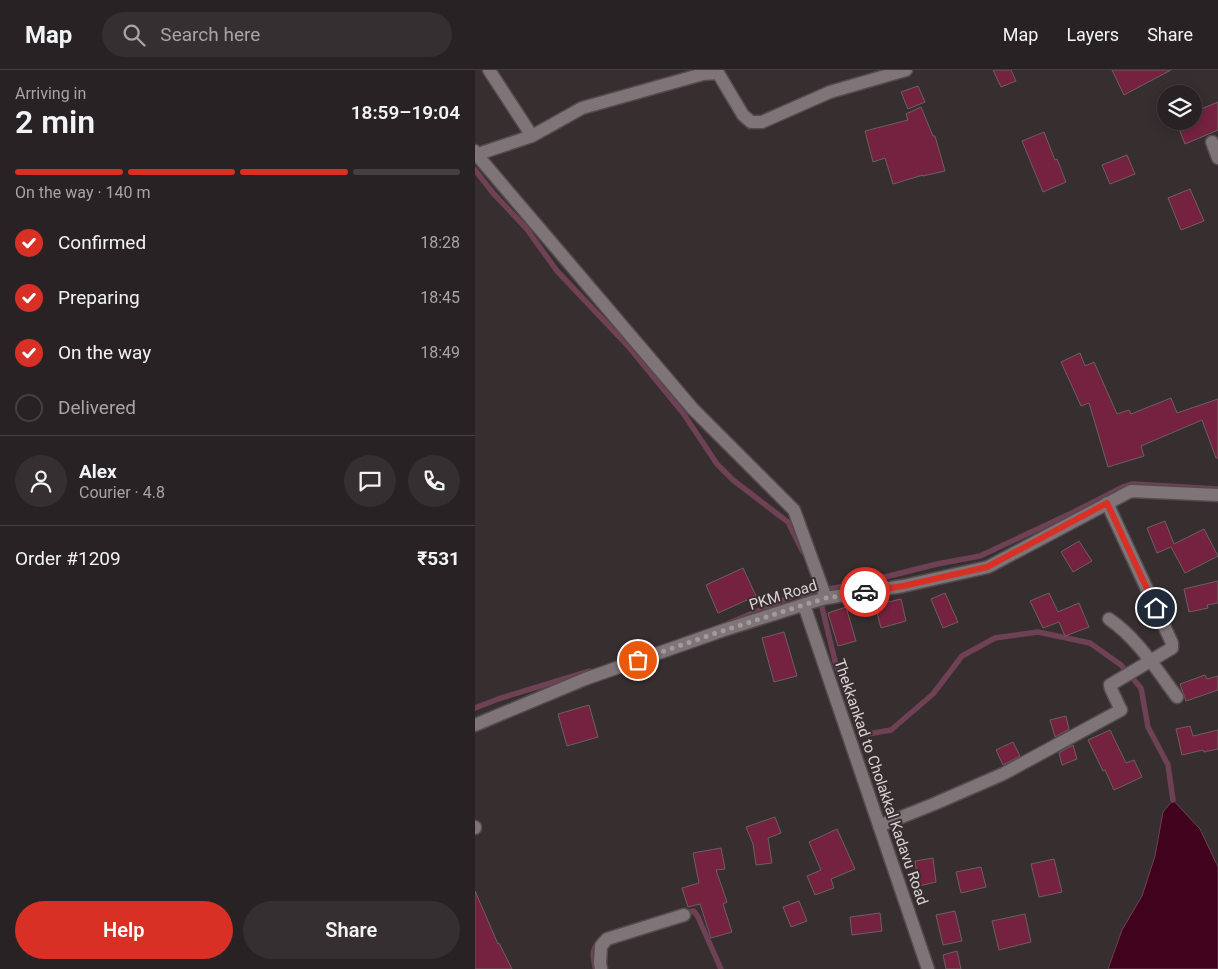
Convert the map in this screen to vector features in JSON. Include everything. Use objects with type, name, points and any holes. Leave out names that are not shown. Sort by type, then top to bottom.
[{"type":"street","points":[[489,70],[532,136]]},
{"type":"street","points":[[826,598],[794,510],[693,410],[476,153],[532,136],[582,108],[703,74],[718,73],[743,116],[751,122],[761,122],[830,92],[906,70]]},
{"type":"street","points":[[1212,142],[1218,158]]},
{"type":"street","name":"PKM Road","points":[[475,725],[585,679],[725,630],[826,598],[903,586],[987,567],[1139,488],[1218,495]]},
{"type":"street","points":[[879,826],[1003,774],[1121,710],[1111,685],[1172,648],[1172,643],[1107,503]]},
{"type":"street","name":"Thekkankad to Cholakkal Kadavu Road","points":[[804,605],[928,969]]},
{"type":"street","points":[[1109,620],[1130,636],[1177,696]]},
{"type":"street","points":[[601,969],[601,946],[607,939],[684,915]]},
{"type":"shaded area","points":[[1173,800],[1200,829],[1218,867],[1218,969],[1108,969],[1122,930],[1142,896],[1155,856],[1163,812]]},
{"type":"building","points":[[993,70],[1011,70],[1016,81],[1001,87]]},
{"type":"building","points":[[1112,70],[1171,70],[1124,95]]},
{"type":"building","points":[[918,86],[925,102],[908,109],[901,92]]},
{"type":"building","points":[[1218,102],[1218,130],[1185,144],[1180,130],[1202,130],[1202,109]]},
{"type":"building","points":[[921,107],[933,136],[935,136],[945,171],[893,184],[885,158],[873,162],[865,131],[908,120],[906,114]]},
{"type":"building","points":[[1044,132],[1066,182],[1043,192],[1022,141]]},
{"type":"building","points":[[1127,155],[1135,174],[1110,184],[1102,165]]},
{"type":"building","points":[[1190,189],[1204,221],[1181,230],[1168,198]]},
{"type":"building","points":[[1080,353],[1085,366],[1094,362],[1117,414],[1129,410],[1131,414],[1171,398],[1177,413],[1218,399],[1218,458],[1216,458],[1202,420],[1141,446],[1144,456],[1108,467],[1089,403],[1081,406],[1061,362]]},
{"type":"building","points":[[1165,521],[1174,544],[1204,529],[1218,556],[1185,573],[1171,547],[1157,553],[1147,528]]},
{"type":"building","points":[[1079,541],[1092,561],[1073,572],[1061,552]]},
{"type":"building","points":[[743,568],[756,596],[718,613],[706,585]]},
{"type":"building","points":[[1218,581],[1218,603],[1207,605],[1208,608],[1189,612],[1184,589]]},
{"type":"building","points":[[945,593],[958,622],[943,628],[931,599]]},
{"type":"building","points":[[1049,593],[1058,612],[1079,603],[1089,627],[1065,636],[1059,622],[1043,628],[1030,601]]},
{"type":"building","points":[[901,599],[906,621],[881,628],[875,605]]},
{"type":"building","points":[[846,607],[856,641],[838,646],[828,613]]},
{"type":"building","points":[[784,632],[797,676],[774,682],[762,638]]},
{"type":"building","points":[[1205,675],[1207,679],[1218,676],[1218,690],[1186,701],[1180,684]]},
{"type":"building","points":[[589,705],[598,737],[567,746],[558,714]]},
{"type":"building","points":[[1066,716],[1069,729],[1055,737],[1050,720]]},
{"type":"building","points":[[1190,726],[1193,736],[1218,730],[1218,749],[1182,755],[1176,729]]},
{"type":"building","points":[[1110,730],[1126,763],[1134,760],[1142,777],[1114,790],[1088,740]]},
{"type":"building","points":[[1013,742],[1020,756],[1003,765],[996,750]]},
{"type":"building","points":[[1073,745],[1077,759],[1062,765],[1059,753]]},
{"type":"building","points":[[775,817],[781,833],[768,838],[772,863],[756,865],[753,844],[746,827]]},
{"type":"building","points":[[837,829],[855,869],[831,879],[834,888],[815,895],[807,876],[821,870],[809,842]]},
{"type":"building","points":[[721,848],[725,869],[716,870],[727,902],[723,904],[732,932],[711,938],[700,904],[688,907],[682,888],[699,883],[693,853]]},
{"type":"building","points":[[933,858],[936,882],[919,886],[915,861]]},
{"type":"building","points":[[1054,859],[1062,892],[1039,897],[1031,864]]},
{"type":"building","points":[[981,867],[986,887],[961,893],[956,872]]},
{"type":"building","points":[[475,891],[498,944],[512,969],[475,969]]},
{"type":"building","points":[[799,901],[807,921],[791,927],[783,907]]},
{"type":"building","points":[[955,911],[962,941],[943,945],[936,915]]},
{"type":"building","points":[[880,913],[882,931],[852,935],[850,917]]},
{"type":"building","points":[[1025,914],[1031,942],[999,950],[992,921]]},
{"type":"building","points":[[957,951],[961,969],[946,969],[943,955]]},
{"type":"waterway","points":[[475,170],[493,193],[526,228],[557,271],[628,346],[683,413],[717,464],[733,480],[788,522],[803,552]]},
{"type":"waterway","points":[[729,623],[793,596],[980,556],[1123,487],[1133,484],[1218,489]]},
{"type":"waterway","points":[[820,599],[836,665],[862,735],[891,730],[933,694],[962,656],[995,638],[1038,632],[1090,643],[1121,665],[1141,688],[1148,727],[1168,765],[1173,800]]},
{"type":"waterway","points":[[475,708],[501,698],[590,671]]},
{"type":"waterway","points":[[683,913],[694,911],[721,969]]},
{"type":"waterway","points":[[595,967],[593,952],[598,943]]},
{"type":"way so far","points":[[638,660],[826,598],[865,592]]},
{"type":"route","points":[[865,592],[903,586],[987,567],[1107,503],[1156,608]]}]
